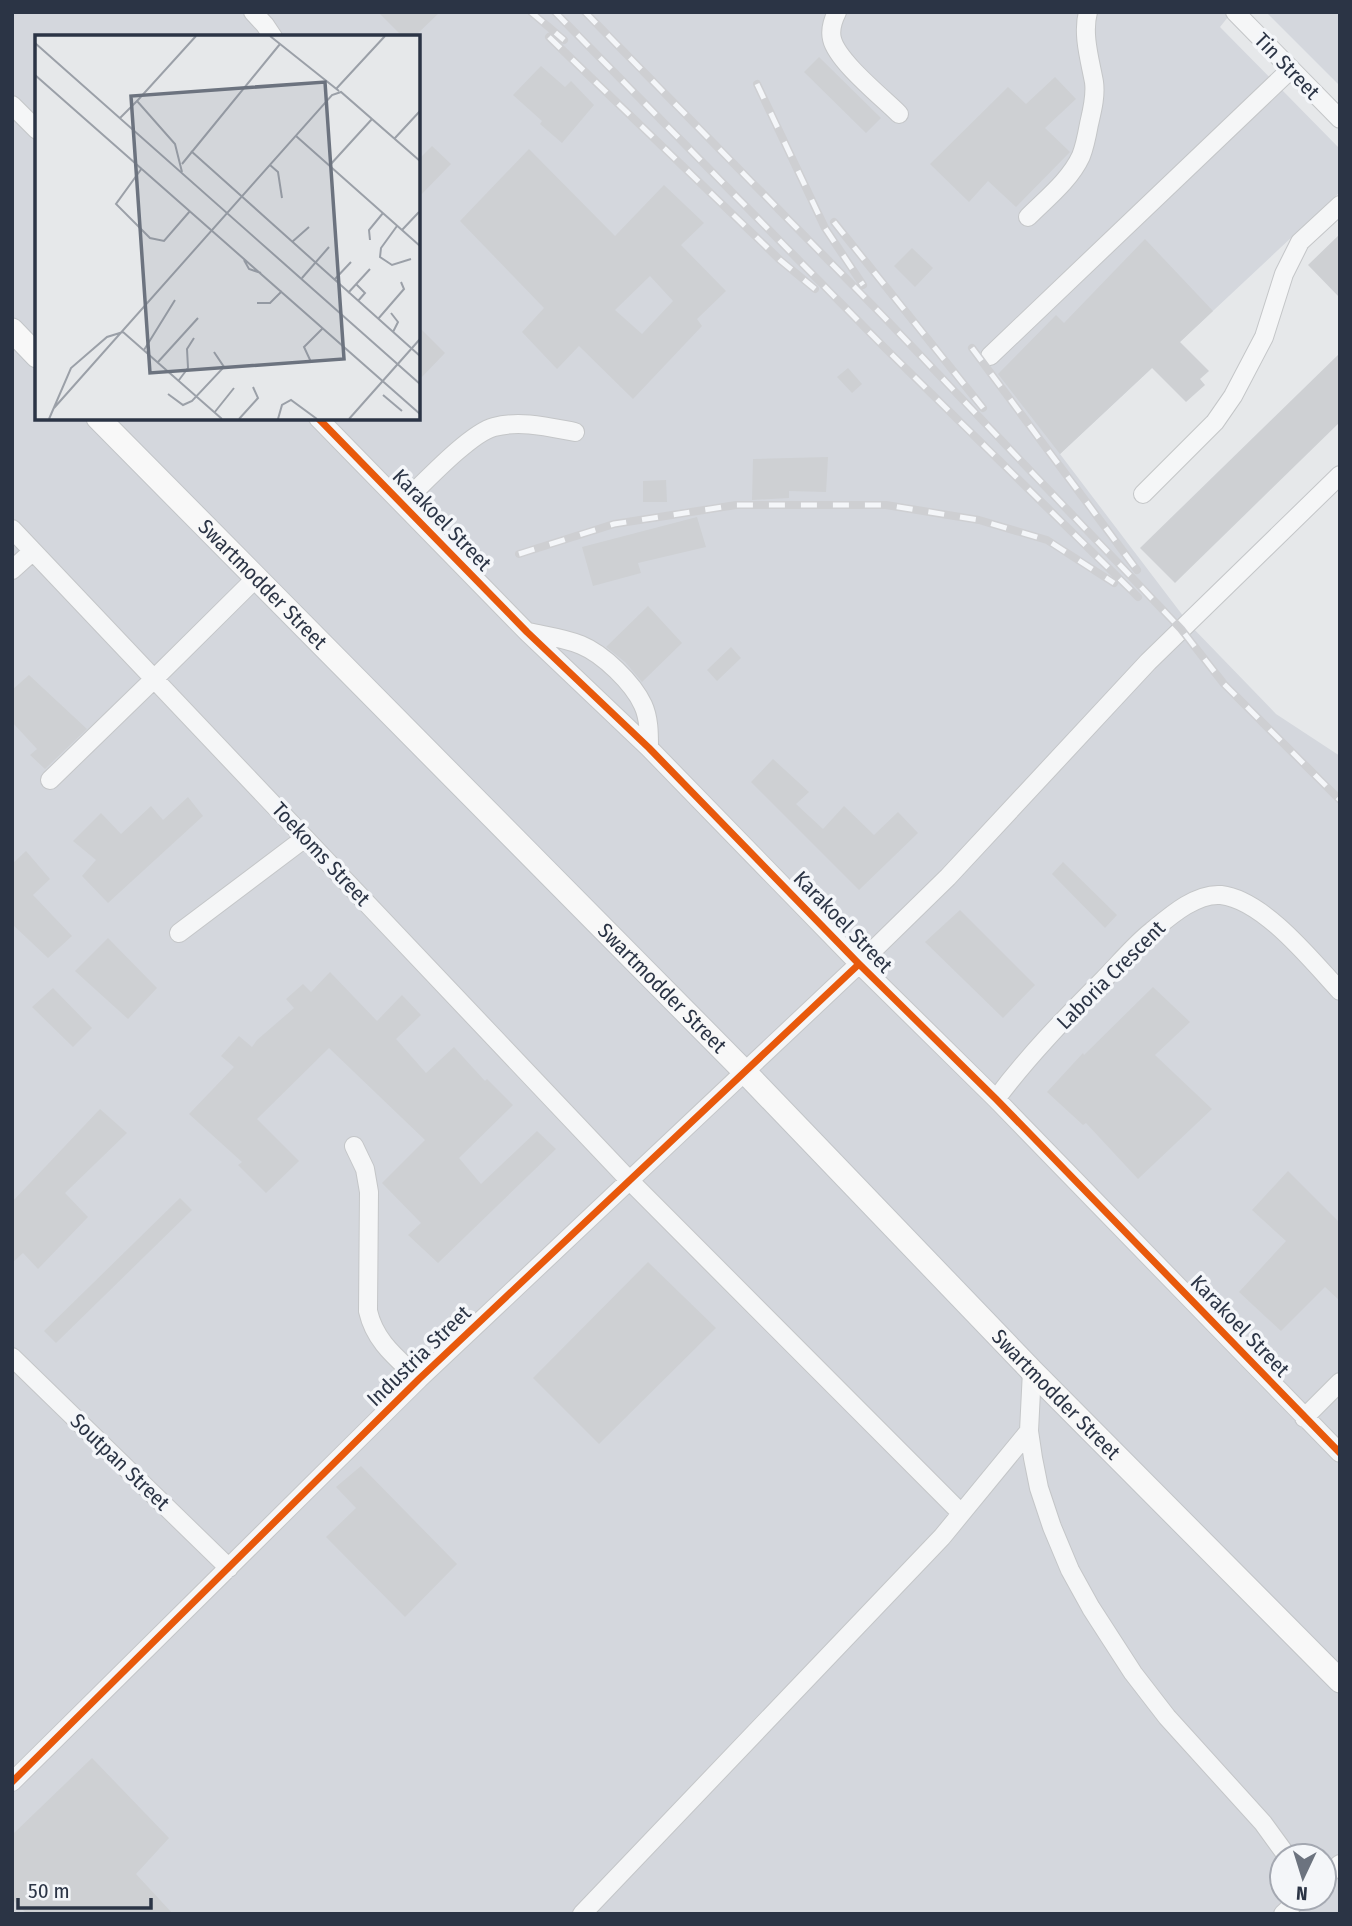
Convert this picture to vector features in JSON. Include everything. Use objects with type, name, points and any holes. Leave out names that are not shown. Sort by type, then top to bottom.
[{"type":"main road","points":[[12,331],[35,354]]},
{"type":"main road","name":"Swartmodder Street","points":[[100,420],[744,1072],[1032,1371],[1340,1681]]},
{"type":"street","points":[[253,12],[272,35]]},
{"type":"street","points":[[837,12],[832,40],[838,52],[899,114]]},
{"type":"street","points":[[1028,216],[1067,178],[1085,144],[1094,86],[1087,44],[1088,12]]},
{"type":"street","name":"Tin Street","points":[[1235,12],[1340,119]]},
{"type":"street","points":[[990,356],[1291,69]]},
{"type":"street","points":[[12,105],[35,128]]},
{"type":"street","points":[[1143,494],[1215,422],[1233,396],[1264,337],[1284,274],[1300,242],[1340,205]]},
{"type":"street","name":"Karakoel Street","points":[[320,420],[527,632],[649,748],[859,964],[996,1099],[1340,1453]]},
{"type":"street","points":[[402,504],[474,437],[490,428],[520,424],[575,432]]},
{"type":"street","name":"Industria Street","points":[[12,1782],[419,1379],[859,964],[957,867],[1148,662],[1340,475]]},
{"type":"street","name":"Toekoms Street","points":[[12,529],[629,1180],[961,1513]]},
{"type":"street","points":[[12,570],[33,551]]},
{"type":"street","points":[[50,780],[255,579]]},
{"type":"street","points":[[527,632],[580,645],[593,651],[615,669],[643,705],[647,717],[649,748]]},
{"type":"street","points":[[179,933],[305,838]]},
{"type":"street","name":"Laboria Crescent","points":[[996,1099],[1026,1060],[1150,932],[1193,902],[1209,896],[1221,895],[1253,907],[1284,932],[1340,991]]},
{"type":"street","points":[[354,1146],[365,1170],[369,1192],[368,1311],[371,1325],[385,1346],[419,1379]]},
{"type":"street","name":"Soutpan Street","points":[[12,1357],[229,1568]]},
{"type":"street","points":[[1032,1371],[1029,1431],[1039,1488],[1070,1570],[1133,1673],[1167,1717],[1263,1823],[1277,1842]]},
{"type":"street","points":[[1304,1418],[1340,1382]]},
{"type":"street","points":[[582,1914],[942,1537],[1029,1431]]},
{"type":"shaded area","points":[[12,12],[1232,12],[1220,27],[1340,149],[1340,192],[1060,454],[1190,625],[1276,714],[1340,756],[1340,1914],[12,1914]]},
{"type":"shaded area","points":[[1266,12],[1340,12],[1340,86]]},
{"type":"building","points":[[378,12],[440,12],[416,35],[401,35]]},
{"type":"building","points":[[819,57],[881,118],[866,133],[804,72]]},
{"type":"building","points":[[541,66],[565,87],[571,81],[594,105],[562,143],[513,95]]},
{"type":"building","points":[[1055,77],[1076,99],[1045,128],[1070,152],[1016,207],[988,181],[969,202],[930,164],[1008,87],[1026,104]]},
{"type":"building","points":[[432,146],[451,164],[420,196],[420,158]]},
{"type":"building","points":[[529,149],[615,236],[664,185],[704,223],[681,245],[726,291],[697,319],[702,326],[633,399],[579,346],[557,369],[522,332],[544,308],[460,221]],"holes":[[[650,276],[673,301],[642,334],[615,310]]]},
{"type":"building","points":[[1340,234],[1340,298],[1308,265]]},
{"type":"building","points":[[1145,239],[1213,311],[1180,342],[1209,371],[1200,379],[1205,385],[1186,402],[1152,368],[1060,454],[998,374],[1056,315],[1064,323]]},
{"type":"building","points":[[912,248],[933,268],[915,287],[894,266]]},
{"type":"building","points":[[420,328],[445,353],[420,379]]},
{"type":"building","points":[[1340,353],[1340,422],[1175,583],[1140,548]]},
{"type":"building","points":[[848,368],[862,384],[852,393],[837,377]]},
{"type":"building","points":[[828,457],[826,492],[789,491],[789,498],[752,500],[753,459]]},
{"type":"building","points":[[666,480],[667,502],[643,502],[643,481]]},
{"type":"building","points":[[697,517],[706,547],[638,563],[641,573],[593,586],[582,547]]},
{"type":"building","points":[[648,606],[682,643],[642,682],[625,662],[606,647]]},
{"type":"building","points":[[731,647],[741,658],[717,681],[707,670]]},
{"type":"building","points":[[29,675],[87,729],[45,769],[30,755],[37,749],[12,722],[12,690]]},
{"type":"building","points":[[773,759],[809,792],[796,804],[823,829],[844,806],[874,835],[898,812],[918,833],[859,890],[751,782]]},
{"type":"building","points":[[188,797],[203,816],[108,903],[82,876],[96,860],[73,841],[101,813],[121,834],[151,806],[163,820]]},
{"type":"building","points":[[26,851],[50,879],[33,895],[72,936],[48,958],[12,924],[12,864]]},
{"type":"building","points":[[1063,862],[1117,915],[1105,928],[1052,874]]},
{"type":"building","points":[[960,910],[1035,985],[1003,1018],[925,942]]},
{"type":"building","points":[[108,938],[157,988],[128,1019],[75,971]]},
{"type":"building","points":[[330,972],[377,1021],[402,995],[421,1015],[396,1039],[426,1073],[454,1047],[485,1081],[487,1079],[513,1105],[459,1158],[481,1184],[537,1131],[556,1149],[438,1263],[408,1235],[421,1223],[382,1183],[425,1140],[329,1048],[257,1119],[299,1161],[266,1193],[238,1165],[242,1162],[189,1114],[234,1067],[221,1056],[239,1036],[252,1047],[294,1008],[286,999],[303,984],[311,992]]},
{"type":"building","points":[[1153,987],[1190,1022],[1155,1055],[1212,1109],[1138,1179],[1086,1123],[1083,1125],[1047,1092],[1083,1053],[1084,1055]]},
{"type":"building","points":[[53,988],[92,1028],[73,1047],[32,1007]]},
{"type":"building","points":[[100,1109],[127,1133],[65,1193],[88,1217],[38,1269],[23,1253],[12,1263],[12,1202]]},
{"type":"building","points":[[1288,1171],[1340,1223],[1340,1301],[1325,1287],[1281,1331],[1239,1292],[1286,1241],[1252,1210]]},
{"type":"building","points":[[180,1198],[192,1210],[56,1343],[44,1331]]},
{"type":"building","points":[[648,1262],[716,1328],[599,1444],[533,1378]]},
{"type":"building","points":[[361,1466],[457,1564],[405,1617],[326,1537],[356,1508],[336,1487]]},
{"type":"building","points":[[92,1758],[169,1838],[136,1874],[173,1914],[27,1914],[12,1899],[12,1835]]},
{"type":"railway","points":[[531,12],[564,40]]},
{"type":"railway","points":[[555,12],[884,347],[1138,597]]},
{"type":"railway","points":[[585,12],[882,315],[1181,629],[1224,684],[1340,800]]},
{"type":"railway","points":[[549,37],[780,260],[815,289]]},
{"type":"railway","points":[[757,84],[825,228],[863,285]]},
{"type":"railway","points":[[834,222],[983,408]]},
{"type":"railway","points":[[972,348],[1137,570]]},
{"type":"railway","points":[[519,554],[614,524],[736,505],[886,505],[979,520],[1047,540],[1114,583]]},
{"type":"cycle path","points":[[320,420],[527,632],[649,748],[859,964],[996,1099],[1340,1453]]},
{"type":"cycle path","points":[[12,1782],[419,1379],[859,964]]}]
